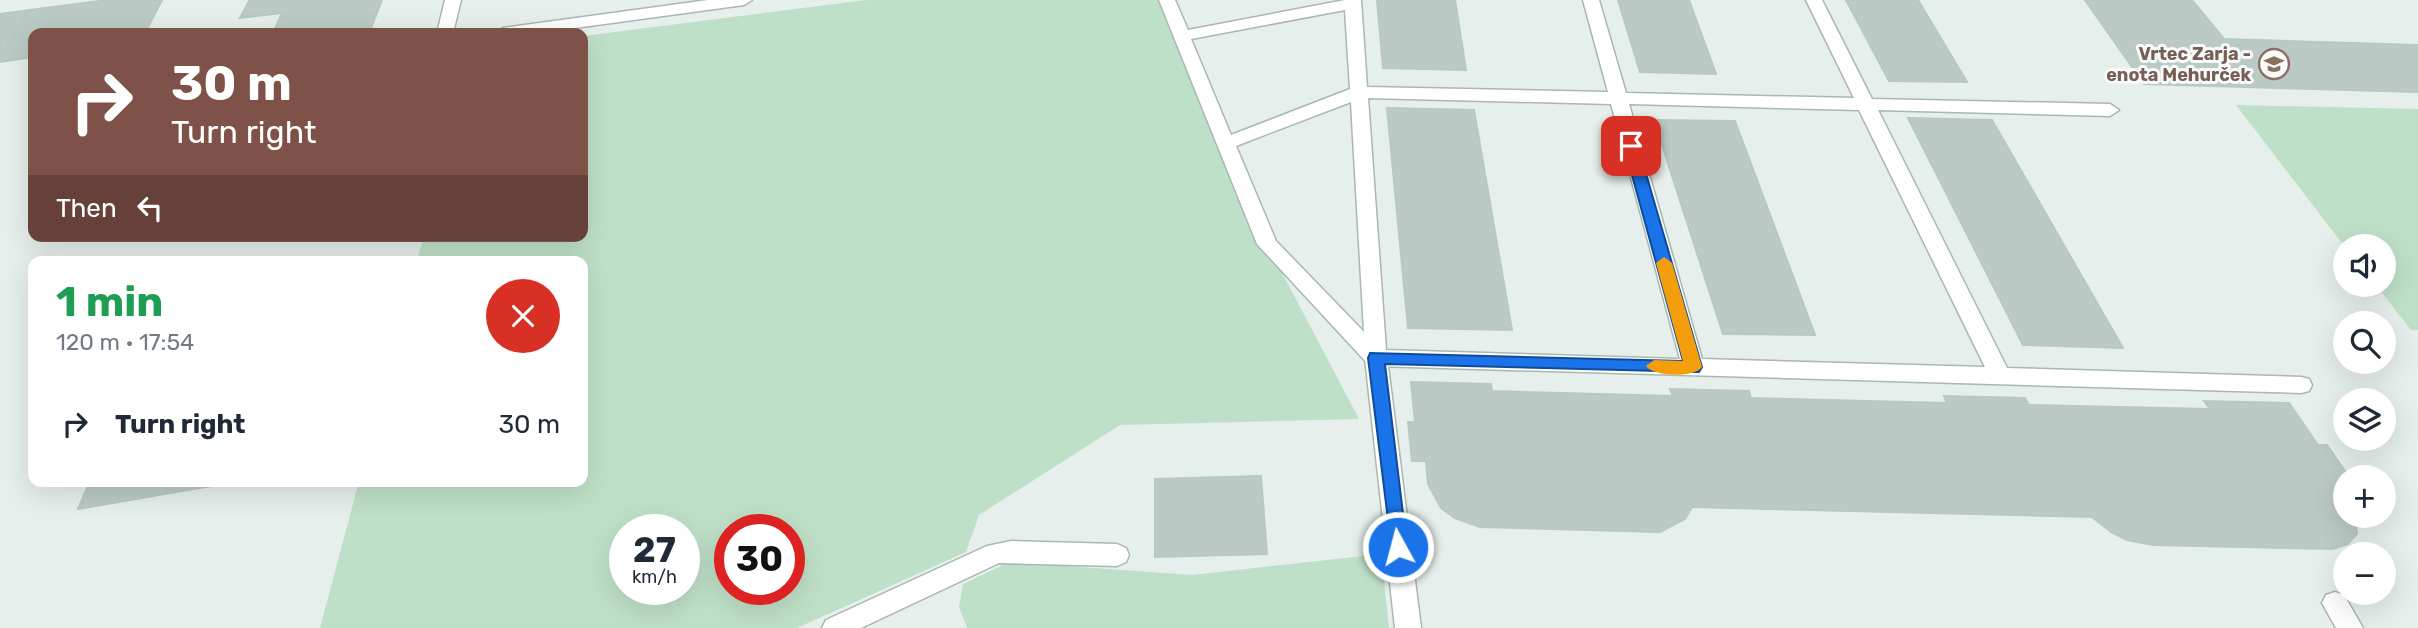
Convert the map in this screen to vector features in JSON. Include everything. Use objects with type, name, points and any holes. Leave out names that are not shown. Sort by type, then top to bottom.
[{"type":"street","points":[[446,28],[453,0]]},
{"type":"street","points":[[540,28],[744,0]]},
{"type":"street","points":[[1167,0],[1267,244],[1376,358],[2301,386]]},
{"type":"street","points":[[1591,0],[1693,367]]},
{"type":"street","points":[[1814,0],[2001,377]]},
{"type":"street","points":[[1181,36],[1353,2],[1376,358],[1408,628]]},
{"type":"street","points":[[1225,144],[1359,92],[1617,96],[2110,110]]},
{"type":"street","points":[[835,628],[996,553],[1011,551],[1117,555]]},
{"type":"street","points":[[2335,605],[2350,628]]},
{"type":"green space","points":[[866,0],[1167,0],[1267,244],[1359,419],[1120,425],[979,515],[966,552],[797,628],[320,628],[357,487],[588,487],[588,256],[418,256],[422,242],[588,242],[588,35]]},
{"type":"green space","points":[[2236,105],[2418,109],[2418,330],[2411,330],[2385,297],[2396,297],[2396,234],[2335,234]]},
{"type":"green space","points":[[1381,554],[1389,628],[967,628],[959,607],[963,584],[1009,562],[1192,575]]},
{"type":"building","points":[[107,0],[162,0],[148,28],[28,28],[28,58],[0,62],[0,57],[30,10]]},
{"type":"building","points":[[382,0],[371,28],[275,28],[282,13],[240,18],[249,1]]},
{"type":"building","points":[[1377,0],[1455,0],[1466,70],[1383,68]]},
{"type":"building","points":[[1618,0],[1689,0],[1716,74],[1640,72]]},
{"type":"building","points":[[1846,0],[1918,0],[1967,82],[1889,81]]},
{"type":"building","name":"Vrtec Zarja - enota Mehurček","points":[[2085,0],[2192,0],[2224,39],[2418,45],[2418,92],[2144,84]]},
{"type":"building","points":[[30,10],[0,57],[0,14]]},
{"type":"building","points":[[1387,108],[1474,110],[1512,330],[1408,328]]},
{"type":"building","points":[[1908,118],[1992,120],[2123,348],[2023,345]]},
{"type":"building","points":[[1654,120],[1735,121],[1815,335],[1723,334]]},
{"type":"building","points":[[1411,382],[1491,384],[1492,391],[1673,396],[1670,389],[1749,391],[1751,398],[1947,403],[1944,396],[2025,398],[2029,405],[2210,409],[2204,401],[2289,403],[2318,445],[2327,445],[2341,465],[2333,465],[2333,528],[2357,528],[2357,534],[2350,542],[2333,542],[2333,549],[2153,545],[2127,540],[2111,532],[2092,517],[1692,507],[1685,519],[1660,532],[1480,527],[1455,518],[1441,508],[1428,484],[1426,461],[1412,461],[1408,422],[1415,422]]},
{"type":"building","points":[[1261,476],[1267,554],[1155,557],[1155,479]]},
{"type":"building","points":[[87,487],[205,487],[78,509]]},
{"type":"slow traffic","points":[[1654,366],[1693,367],[1664,263]]},
{"type":"place","name":"Vrtec Zarja - enota Mehurček","points":[[2274,64]]},
{"type":"route","points":[[1398,547],[1376,358],[1693,367],[1631,146]]}]
